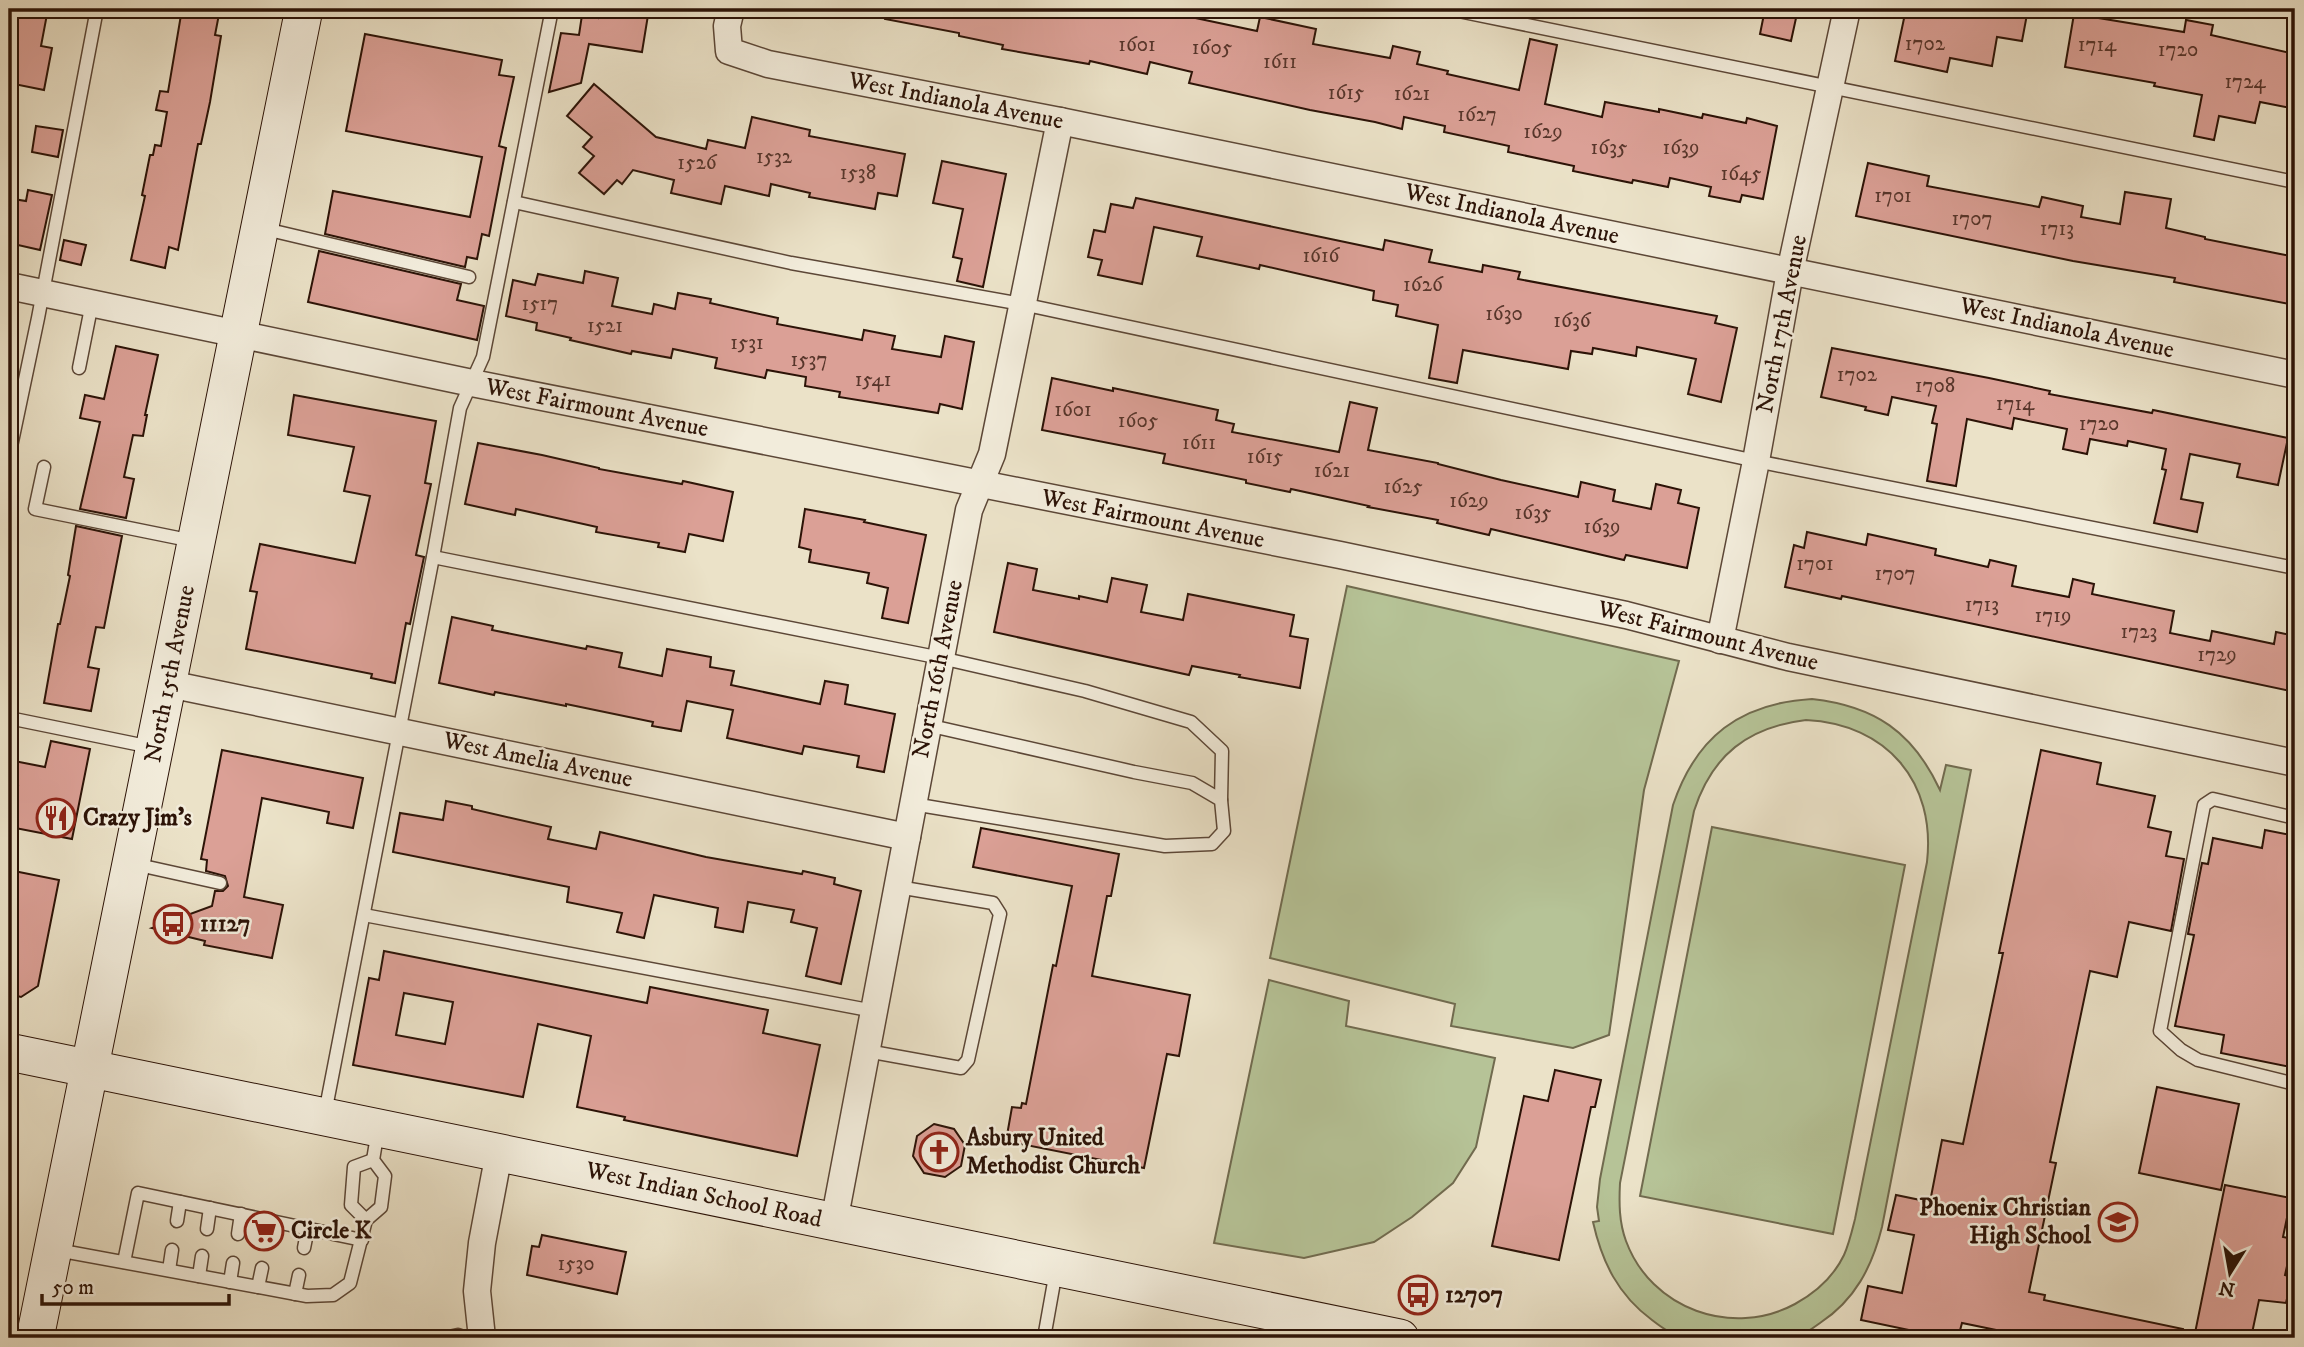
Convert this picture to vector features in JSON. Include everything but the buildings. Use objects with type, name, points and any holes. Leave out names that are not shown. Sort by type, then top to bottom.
[{"type":"main road","name":"North 15th Avenue","points":[[35,1338],[304,9]]},
{"type":"main road","name":"West Indian School Road","points":[[9,1052],[324,1117],[375,1144],[499,1153],[1400,1338]]},
{"type":"street","name":"West Indianola Avenue","points":[[731,9],[727,26],[729,51],[768,64],[1060,121],[2295,375]]},
{"type":"street","name":"North 17th Avenue","points":[[1720,640],[1790,272],[1847,9]]},
{"type":"street","name":"North 16th Avenue","points":[[834,1222],[969,510],[992,454],[1060,121]]},
{"type":"street","name":"West Fairmount Avenue","points":[[9,286],[472,383],[1598,610],[1788,657],[2295,763]]},
{"type":"street","name":"West Amelia Avenue","points":[[169,684],[907,836]]},
{"type":"street","points":[[482,1338],[477,1292],[482,1243],[499,1153]]},
{"type":"lane","points":[[9,456],[97,9]]},
{"type":"lane","points":[[324,1117],[400,732],[460,408],[483,357],[552,9]]},
{"type":"lane","points":[[1449,9],[2295,181]]},
{"type":"lane","points":[[514,202],[791,263],[1022,304],[1756,461],[2295,568]]},
{"type":"lane","points":[[261,228],[469,276]]},
{"type":"lane","points":[[79,368],[93,302]]},
{"type":"lane","points":[[44,467],[35,509],[197,542]]},
{"type":"lane","points":[[433,557],[941,658],[1085,691],[1191,722],[1222,751],[1221,800],[1224,831],[1212,844],[1165,846],[913,804]]},
{"type":"lane","points":[[9,718],[155,747]]},
{"type":"lane","points":[[927,725],[1192,783],[1221,800]]},
{"type":"lane","points":[[2295,818],[2213,799],[2204,805],[2160,1031],[2181,1050],[2198,1060],[2295,1084]]},
{"type":"lane","points":[[132,864],[219,883]]},
{"type":"lane","points":[[867,1051],[961,1068],[968,1060],[1000,914],[993,903],[898,887]]},
{"type":"lane","points":[[364,915],[874,1011]]},
{"type":"lane","points":[[53,1249],[307,1296],[334,1295],[350,1283],[366,1220],[381,1207],[385,1176],[375,1144]]},
{"type":"lane","points":[[366,1220],[351,1205],[353,1181],[355,1167],[375,1144]]},
{"type":"lane","points":[[124,1262],[138,1193],[362,1240]]},
{"type":"lane","points":[[177,1221],[180,1202]]},
{"type":"lane","points":[[207,1228],[210,1208]]},
{"type":"lane","points":[[238,1234],[241,1214]]},
{"type":"lane","points":[[267,1239],[271,1220]]},
{"type":"lane","points":[[304,1248],[308,1228]]},
{"type":"lane","points":[[169,1270],[172,1250]]},
{"type":"lane","points":[[199,1276],[202,1256]]},
{"type":"lane","points":[[230,1282],[233,1263]]},
{"type":"lane","points":[[1044,1338],[1056,1267]]},
{"type":"lane","points":[[258,1287],[262,1268]]},
{"type":"lane","points":[[295,1294],[299,1275]]},
{"type":"lane","points":[[444,1338],[458,1335],[466,1338]]},
{"type":"green space","points":[[1347,586],[1679,661],[1644,790],[1609,1035],[1573,1048],[1451,1026],[1455,1004],[1270,958]]},
{"type":"green space","points":[[1812,699],[1834,703],[1855,708],[1890,725],[1917,752],[1940,790],[1946,765],[1971,770],[1882,1227],[1867,1269],[1843,1304],[1799,1336],[1779,1339],[1684,1338],[1652,1320],[1621,1289],[1601,1251],[1593,1222],[1599,1221],[1597,1207],[1600,1179],[1673,805],[1694,760],[1724,728],[1742,716],[1786,702]],"holes":[[[1806,720],[1835,724],[1860,733],[1882,746],[1900,762],[1914,783],[1923,807],[1928,833],[1927,862],[1855,1219],[1844,1255],[1823,1283],[1795,1304],[1771,1314],[1746,1318],[1720,1317],[1696,1311],[1674,1300],[1654,1284],[1638,1265],[1622,1227],[1620,1183],[1694,811],[1702,791],[1722,759],[1750,737],[1767,729]]]},
{"type":"green space","points":[[1712,827],[1905,865],[1833,1234],[1640,1196]]},
{"type":"green space","points":[[1269,980],[1349,1001],[1346,1026],[1495,1058],[1476,1147],[1453,1183],[1412,1217],[1374,1242],[1304,1258],[1214,1243]]},
{"type":"place","name":"Crazy Jim's","points":[[56,818]]},
{"type":"place","name":"11127","points":[[173,924]]},
{"type":"place","name":"Asbury United Methodist Church","points":[[939,1152]]},
{"type":"place","name":"Phoenix Christian High School","points":[[2118,1222]]},
{"type":"place","name":"Circle K","points":[[264,1231]]},
{"type":"place","name":"12707","points":[[1418,1295]]}]
